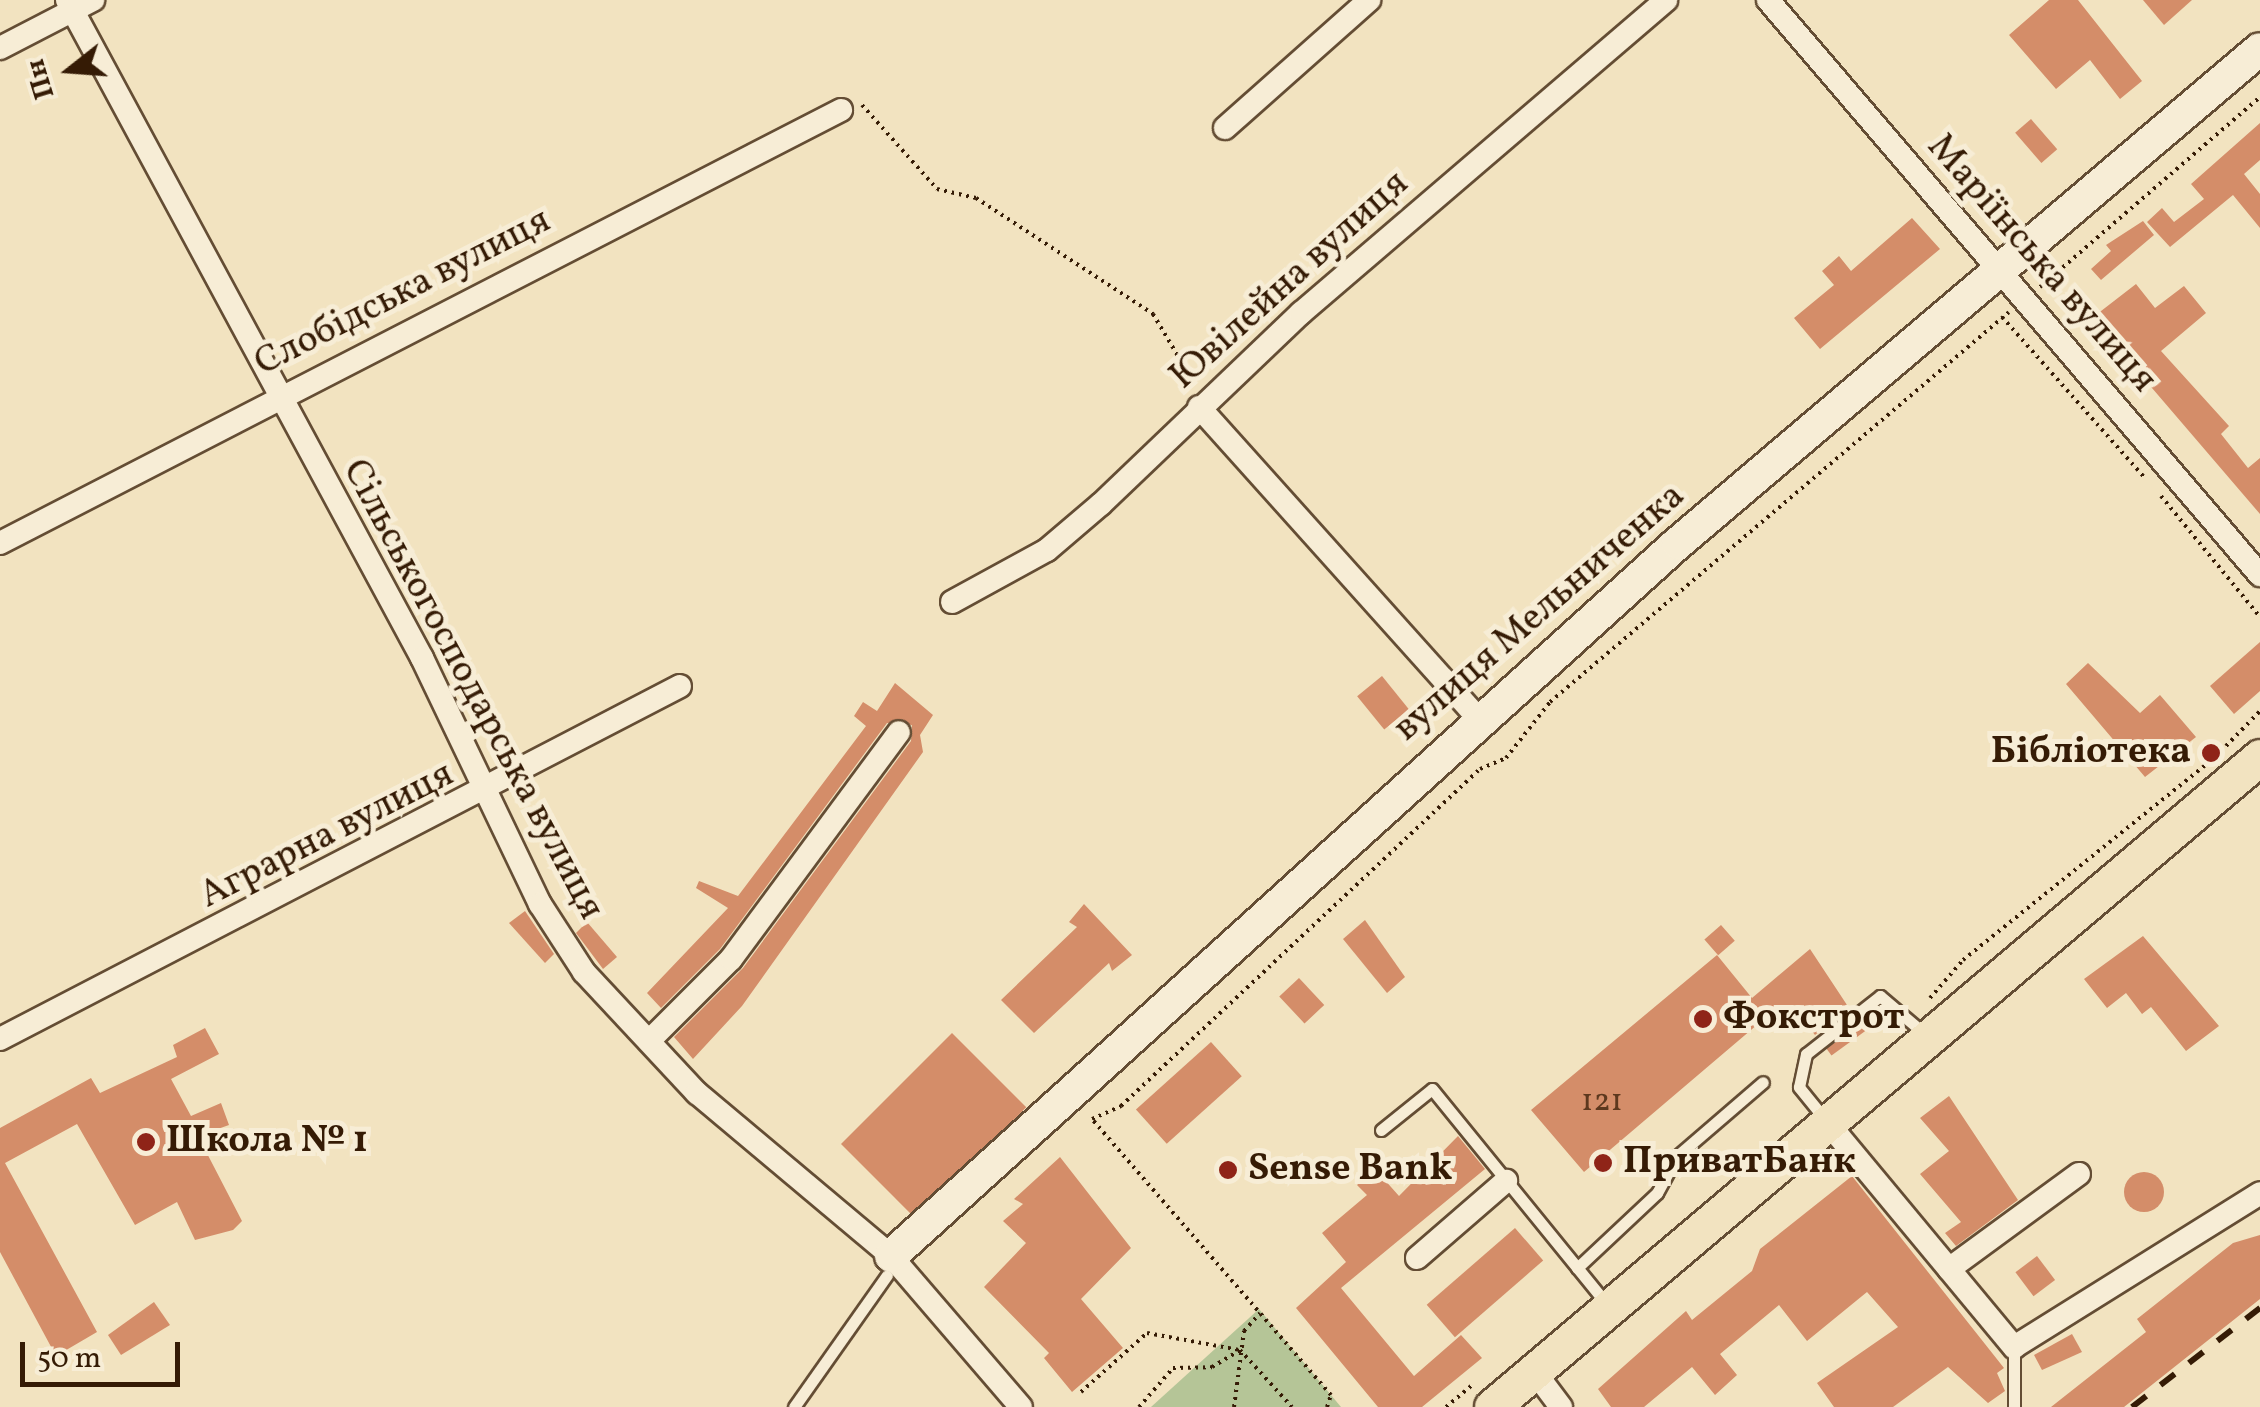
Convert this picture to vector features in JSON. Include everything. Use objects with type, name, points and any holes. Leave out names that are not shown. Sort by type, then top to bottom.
[{"type":"main road","points":[[1492,1407],[1530,1367],[1828,1122],[2260,757]]},
{"type":"street","points":[[1225,128],[1369,0]]},
{"type":"street","name":"Ювілейна вулиця","points":[[952,602],[1047,550],[1199,408],[1666,0]]},
{"type":"street","name":"Маріїнська вулиця","points":[[1768,0],[2260,575]]},
{"type":"street","points":[[0,48],[78,4]]},
{"type":"street","name":"Сільськогосподарська вулиця","points":[[78,4],[276,396],[422,658],[486,794],[566,945],[649,1040],[889,1266],[1021,1407]]},
{"type":"street","name":"вулиця Мельниченка","points":[[889,1266],[1480,719],[2260,49]]},
{"type":"street","name":"Слобідська вулиця","points":[[0,544],[276,396],[840,110]]},
{"type":"street","points":[[1199,408],[1480,719]]},
{"type":"street","name":"Аграрна вулиця","points":[[0,1040],[486,794],[680,686]]},
{"type":"street","points":[[649,1040],[731,958],[898,732]]},
{"type":"street","points":[[1828,1122],[2014,1347],[2260,1194]]},
{"type":"street","points":[[1950,1269],[2079,1174]]},
{"type":"street","points":[[1418,1258],[1506,1181]]},
{"type":"street","points":[[1530,1367],[1561,1407]]},
{"type":"lane","points":[[1828,1122],[1798,1087],[1806,1054],[1880,996],[1928,1037]]},
{"type":"lane","points":[[1578,1268],[1657,1193],[1676,1156],[1762,1082]]},
{"type":"lane","points":[[1381,1130],[1432,1088],[1606,1304]]},
{"type":"lane","points":[[794,1407],[889,1266]]},
{"type":"lane","points":[[2014,1347],[2014,1407]]},
{"type":"path","points":[[1327,1407],[1330,1395],[1092,1119],[1121,1106],[1480,769],[1506,758],[1550,702],[2260,97]]},
{"type":"path","points":[[840,110],[860,103],[937,188],[976,198],[1153,314],[1193,375],[1199,408]]},
{"type":"path","points":[[2002,317],[2260,616]]},
{"type":"path","points":[[1234,1407],[1240,1350],[1261,1312]]},
{"type":"path","points":[[1081,1392],[1147,1333],[1240,1350],[1292,1407]]},
{"type":"path","points":[[1139,1407],[1173,1368],[1212,1367],[1240,1350]]},
{"type":"green space","points":[[1259,1309],[1341,1407],[1151,1407]]},
{"type":"building","points":[[2049,0],[2078,0],[2142,81],[2120,99],[2090,60],[2056,89],[2009,35]]},
{"type":"building","points":[[2143,0],[2192,0],[2164,25]]},
{"type":"building","points":[[2031,119],[2057,149],[2041,163],[2015,133]]},
{"type":"building","points":[[2260,123],[2260,160],[2244,174],[2260,194],[2260,228],[2233,195],[2170,247],[2147,222],[2162,208],[2174,222],[2204,199],[2191,184]]},
{"type":"building","points":[[1912,218],[1940,249],[1820,349],[1794,318],[1834,285],[1822,271],[1839,256],[1851,271]]},
{"type":"building","points":[[2143,221],[2154,235],[2101,280],[2091,269],[2111,251],[2106,245]]},
{"type":"building","points":[[2136,284],[2155,308],[2184,286],[2206,313],[2161,351],[2229,426],[2221,434],[2248,468],[2260,458],[2260,514],[2092,318]]},
{"type":"building","points":[[2260,642],[2260,691],[2234,714],[2210,686]]},
{"type":"building","points":[[2088,663],[2140,713],[2160,695],[2196,737],[2145,777],[2066,684]]},
{"type":"building","points":[[1382,676],[1409,709],[1384,730],[1357,696]]},
{"type":"building","points":[[895,683],[933,715],[920,735],[923,752],[742,1006],[693,1059],[674,1037],[743,968],[911,741],[912,725],[887,723],[720,949],[661,1008],[647,993],[728,908],[696,888],[699,881],[738,896],[866,726],[854,716],[863,702],[877,711]]},
{"type":"building","points":[[1084,904],[1132,955],[1112,971],[1109,963],[1034,1033],[1001,1000],[1077,927],[1069,922]]},
{"type":"building","points":[[525,911],[554,954],[545,963],[509,923]]},
{"type":"building","points":[[1365,920],[1405,977],[1387,993],[1343,939]]},
{"type":"building","points":[[587,922],[617,957],[603,969],[576,933]]},
{"type":"building","points":[[1721,925],[1735,941],[1718,955],[1704,939]]},
{"type":"building","points":[[2143,936],[2219,1026],[2186,1051],[2151,1007],[2142,1014],[2126,993],[2107,1008],[2084,979]]},
{"type":"building","points":[[1810,949],[1849,1008],[1815,1035],[1794,1009],[1784,1016],[1778,1007],[1584,1172],[1531,1110],[1717,955],[1752,998]]},
{"type":"building","points":[[1299,978],[1324,1005],[1304,1023],[1279,996]]},
{"type":"building","points":[[1861,1023],[1866,1030],[1832,1056],[1826,1048]]},
{"type":"building","points":[[205,1028],[219,1054],[171,1079],[191,1116],[221,1103],[229,1125],[198,1136],[242,1221],[233,1230],[195,1240],[177,1202],[135,1225],[77,1124],[5,1163],[97,1332],[56,1356],[0,1252],[0,1128],[91,1078],[100,1093],[177,1057],[173,1045]]},
{"type":"building","points":[[952,1033],[1026,1107],[915,1218],[841,1144]]},
{"type":"building","points":[[1211,1042],[1242,1076],[1167,1144],[1136,1110]]},
{"type":"building","points":[[1949,1096],[2018,1200],[1956,1246],[1945,1233],[1961,1222],[1920,1174],[1949,1151],[1920,1118]]},
{"type":"building","points":[[1458,1136],[1485,1169],[1341,1288],[1414,1376],[1461,1335],[1482,1358],[1422,1407],[1378,1407],[1296,1308],[1346,1262],[1322,1233],[1367,1195],[1357,1185],[1375,1169],[1399,1196]]},
{"type":"building","points":[[1060,1157],[1131,1248],[1081,1299],[1123,1348],[1072,1392],[1044,1358],[1049,1353],[984,1287],[1026,1243],[1003,1221],[1023,1204],[1014,1199]]},
{"type":"building","points":[[2144,1172],[2158,1178],[2164,1192],[2158,1206],[2144,1212],[2130,1206],[2124,1192],[2130,1178]]},
{"type":"building","points":[[1852,1176],[2004,1368],[1997,1373],[2005,1391],[1988,1403],[1948,1367],[1893,1407],[1834,1407],[1817,1383],[1898,1327],[1867,1292],[1807,1341],[1779,1305],[1720,1354],[1737,1375],[1715,1395],[1692,1367],[1644,1407],[1611,1407],[1598,1389],[1686,1311],[1692,1320],[1752,1271],[1760,1249]]},
{"type":"building","points":[[1515,1228],[1543,1260],[1455,1337],[1427,1305]]},
{"type":"building","points":[[2260,1235],[2260,1299],[2124,1407],[2051,1407],[2146,1332],[2137,1319],[2233,1243]]},
{"type":"building","points":[[2037,1256],[2055,1280],[2033,1296],[2015,1272]]},
{"type":"building","points":[[154,1302],[170,1325],[121,1355],[108,1335]]},
{"type":"building","points":[[2072,1334],[2082,1352],[2042,1370],[2034,1355]]},
{"type":"railway","points":[[2132,1407],[2260,1308]]},
{"type":"place","name":"Бібліотека","points":[[2211,753]]},
{"type":"place","name":"Фокстрот","points":[[1703,1019]]},
{"type":"place","name":"Школа № 1","points":[[146,1142]]},
{"type":"place","name":"ПриватБанк","points":[[1603,1163]]},
{"type":"place","name":"Sense Bank","points":[[1228,1170]]}]
